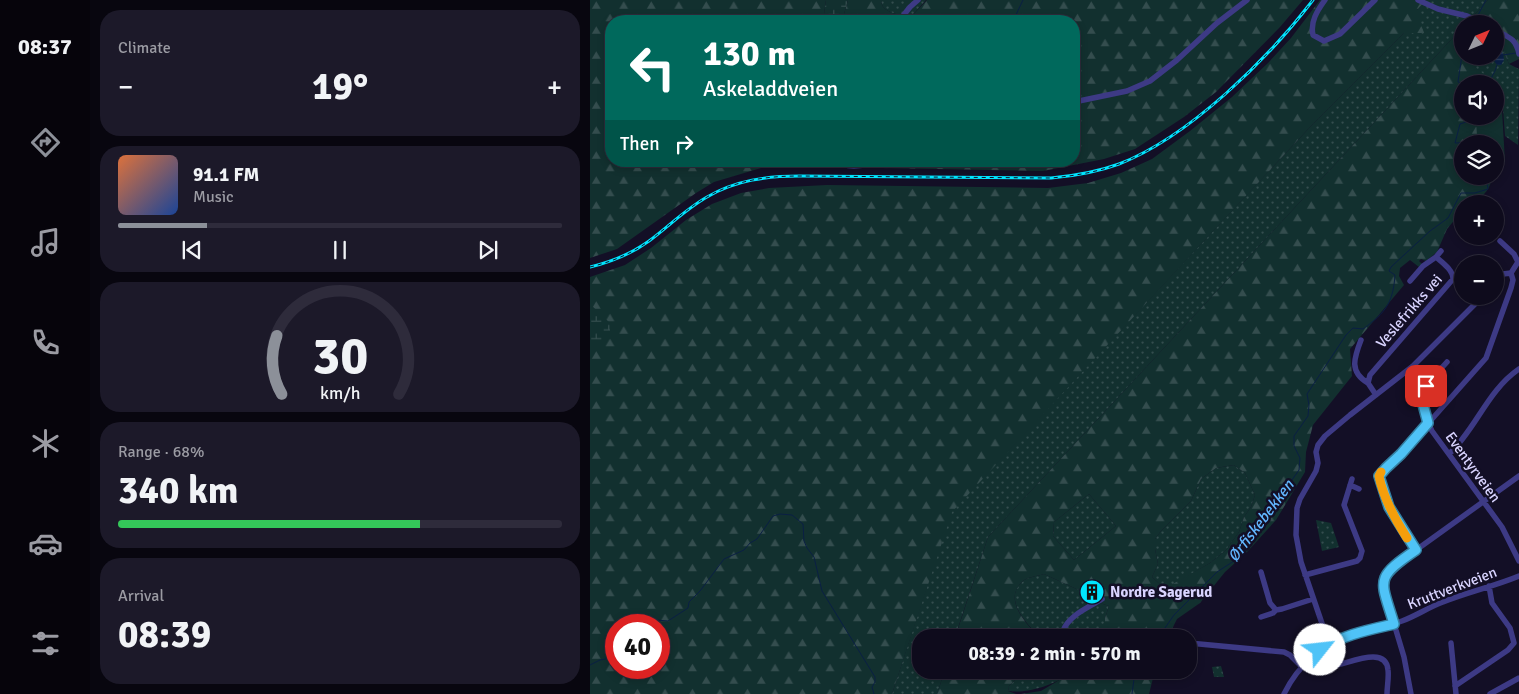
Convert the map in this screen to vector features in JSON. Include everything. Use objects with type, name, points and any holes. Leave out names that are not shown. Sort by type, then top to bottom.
[{"type":"street","points":[[904,15],[918,0]]},
{"type":"street","points":[[1080,101],[1127,91],[1150,81],[1177,60],[1217,23],[1247,0]]},
{"type":"street","points":[[1325,0],[1312,23],[1313,35],[1324,40],[1340,34],[1375,0]]},
{"type":"street","points":[[1418,0],[1438,9],[1460,15]]},
{"type":"street","points":[[1504,35],[1517,44],[1519,52]]},
{"type":"street","points":[[1416,550],[1389,507],[1379,476],[1401,454],[1487,356],[1513,280],[1511,274],[1518,262],[1514,254],[1504,245]]},
{"type":"street","name":"Veslefrikks vei","points":[[1410,280],[1441,251]]},
{"type":"street","name":"Veslefrikks vei","points":[[1368,383],[1368,378],[1373,371],[1453,279],[1451,271],[1436,257]]},
{"type":"street","points":[[1504,274],[1511,274]]},
{"type":"street","points":[[1329,644],[1305,576],[1296,535],[1297,508],[1304,490],[1314,477],[1318,463],[1316,452],[1318,445],[1325,436],[1413,366],[1474,305]]},
{"type":"street","name":"Veslefrikks vei","points":[[1361,340],[1357,352],[1355,370],[1368,383],[1376,395]]},
{"type":"street","name":"Eventyrveien","points":[[1447,362],[1426,386],[1421,397],[1428,423],[1504,531],[1519,560]]},
{"type":"street","points":[[1449,454],[1496,390],[1508,377],[1519,369]]},
{"type":"street","points":[[1411,694],[1408,675],[1384,591],[1383,580],[1392,567],[1519,476]]},
{"type":"street","points":[[1305,576],[1360,558],[1362,551],[1344,505],[1351,482],[1359,489]]},
{"type":"street","points":[[1261,572],[1270,603],[1276,610]]},
{"type":"street","name":"Kruttverkveien","points":[[1284,694],[1291,680],[1302,667],[1317,652],[1329,644],[1351,634],[1394,624],[1443,602],[1519,576]]},
{"type":"street","points":[[1455,686],[1508,650],[1514,643],[1510,628],[1492,603],[1489,586]]},
{"type":"street","points":[[1261,617],[1313,598]]},
{"type":"street","points":[[1064,629],[1067,623],[1083,610],[1102,599]]},
{"type":"street","points":[[1451,643],[1456,694]]},
{"type":"street","points":[[1197,645],[1284,652],[1302,667]]},
{"type":"street","points":[[1317,652],[1326,663],[1333,666],[1372,656],[1381,658],[1387,664],[1387,694]]},
{"type":"street","points":[[1490,694],[1519,678]]},
{"type":"green space","points":[[590,0],[826,0],[824,15],[605,15],[605,167],[778,167],[761,168],[714,182],[617,249],[590,258]]},
{"type":"green space","points":[[826,0],[848,0],[844,15],[824,15]]},
{"type":"green space","points":[[848,0],[881,0],[884,8],[900,15],[844,15]]},
{"type":"green space","points":[[881,0],[926,0],[913,15],[896,14],[884,8]]},
{"type":"green space","points":[[927,0],[1303,0],[1280,27],[1216,92],[1184,117],[1135,149],[1104,159],[1080,164],[1080,15],[913,15]]},
{"type":"green space","points":[[1320,0],[1426,0],[1417,10],[1424,33],[1404,33],[1311,126],[952,512],[892,694],[590,694],[590,277],[625,265],[651,248],[686,220],[712,204],[741,193],[769,188],[827,185],[1048,188],[1088,183],[1121,173],[1152,159],[1190,131],[1232,97],[1291,38]]},
{"type":"green space","points":[[1426,0],[1488,0],[1474,15],[1454,15],[1454,37],[988,537],[958,629],[913,629],[951,512],[1311,126],[1404,33],[1417,10]]},
{"type":"green space","points":[[1488,0],[1519,0],[1519,59],[1509,64],[1504,52],[1504,15],[1474,15]]},
{"type":"green space","points":[[1454,37],[1454,65],[1473,65],[1485,75],[1454,75],[1454,125],[1476,125],[1480,135],[1454,135],[1454,185],[1490,185],[1484,195],[1454,195],[1454,221],[1447,229],[1437,252],[1426,261],[1421,259],[1419,261],[1422,264],[1419,267],[1410,260],[1400,268],[1399,276],[1404,285],[1350,349],[1352,376],[1313,425],[1306,452],[1305,472],[1276,520],[1247,552],[1225,572],[1200,603],[1177,619],[1172,629],[1105,629],[1105,618],[1109,606],[1091,600],[1083,592],[1044,574],[1024,580],[1017,589],[1015,596],[1018,611],[1032,629],[958,629],[988,537]],"holes":[[[1234,465],[1245,473],[1255,495],[1239,532],[1226,550],[1210,563],[1171,585],[1163,587],[1152,577],[1158,564],[1155,539],[1191,501],[1201,479],[1216,468]],[[1089,494],[1116,526],[1074,560],[1053,536],[1054,522]]]},
{"type":"green space","points":[[1504,52],[1509,64],[1519,69],[1518,145],[1505,136],[1504,75],[1484,75],[1472,65],[1504,65]]},
{"type":"green space","points":[[1476,125],[1503,125],[1503,135],[1477,135]]},
{"type":"green space","points":[[870,167],[1063,167],[1043,171]]},
{"type":"green space","points":[[590,304],[610,323],[610,337],[590,355]]},
{"type":"green space","points":[[1234,465],[1245,473],[1255,495],[1239,532],[1226,550],[1210,563],[1171,586],[1163,587],[1152,577],[1158,564],[1155,539],[1191,501],[1201,479],[1216,468]]},
{"type":"green space","points":[[1089,494],[1116,526],[1074,560],[1053,536],[1054,522]]},
{"type":"green space","points":[[1316,520],[1331,523],[1339,547],[1322,551]]},
{"type":"green space","points":[[1044,574],[1083,592],[1091,600],[1109,606],[1105,618],[1105,629],[1033,629],[1018,610],[1015,596],[1017,589],[1024,580]]},
{"type":"green space","points":[[912,632],[912,679],[942,679],[937,694],[892,694]]},
{"type":"green space","points":[[1221,666],[1224,677],[1214,677],[1212,667]]},
{"type":"green space","points":[[942,679],[1016,679],[1009,686],[1008,691],[1016,694],[937,694]]},
{"type":"green space","points":[[1016,679],[1061,679],[1026,691],[1008,691],[1009,686]]},
{"type":"green space","points":[[1061,679],[1153,679],[1149,694],[1021,694],[1041,691]]},
{"type":"waterway","points":[[1016,15],[1023,0]]},
{"type":"waterway","name":"Ørfiskebekken","points":[[1478,15],[1486,0]]},
{"type":"waterway","points":[[1504,55],[1516,53]]},
{"type":"waterway","name":"Ørfiskebekken","points":[[1459,75],[1461,65]]},
{"type":"waterway","points":[[1493,75],[1497,65]]},
{"type":"waterway","name":"Ørfiskebekken","points":[[1457,135],[1460,125]]},
{"type":"waterway","name":"Ørfiskebekken","points":[[1164,629],[1174,615],[1217,572],[1237,559],[1262,526],[1270,511],[1299,470],[1300,458],[1294,446],[1294,436],[1308,416],[1307,394],[1346,335],[1353,328],[1363,329],[1383,312],[1387,306],[1394,285],[1395,275],[1389,271],[1391,267],[1430,231],[1448,218],[1461,193],[1475,193],[1488,189],[1487,185]]},
{"type":"waterway","points":[[670,620],[688,608],[689,602],[700,591],[724,559],[744,550],[757,539],[773,516],[780,514],[792,515],[803,524],[804,541],[814,557],[822,591],[875,677],[872,687],[874,694]]},
{"type":"waterway","points":[[590,665],[605,659]]},
{"type":"waterway","name":"Ørfiskebekken","points":[[1132,694],[1134,679]]},
{"type":"railway","points":[[590,267],[628,254],[649,241],[707,197],[718,191],[752,180],[800,176],[1051,178],[1085,173],[1119,164],[1146,152],[1199,116],[1274,47],[1313,0]]},
{"type":"slow traffic","points":[[1381,472],[1379,476],[1380,481],[1389,507],[1407,538]]},
{"type":"place","name":"Nordre Sagerud","points":[[1092,592]]},
{"type":"route","points":[[1320,650],[1351,634],[1394,624],[1384,591],[1383,580],[1392,567],[1416,550],[1389,507],[1379,476],[1428,423],[1421,397],[1426,386]]}]
